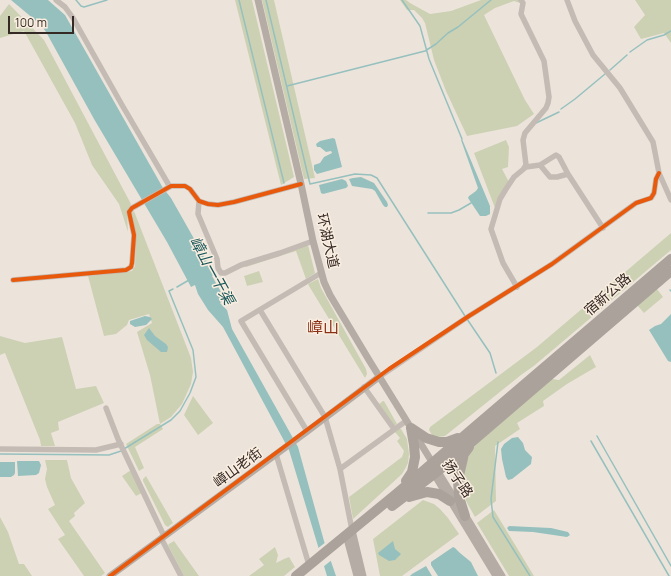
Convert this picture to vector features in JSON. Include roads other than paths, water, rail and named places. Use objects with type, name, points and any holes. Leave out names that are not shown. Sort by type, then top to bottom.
[{"type":"highway","name":"宿新公路","points":[[594,332],[671,259]]},
{"type":"highway","name":"宿新公路","points":[[594,332],[671,271]]},
{"type":"highway","points":[[296,576],[309,570],[398,497],[435,469],[594,332]]},
{"type":"highway","points":[[408,424],[426,438],[439,442],[447,442],[472,436]]},
{"type":"highway","points":[[398,497],[412,472],[414,463],[414,445],[408,424]]},
{"type":"highway","points":[[465,516],[459,496],[458,480],[464,454],[472,436]]},
{"type":"highway","points":[[398,497],[426,492],[439,494],[450,501]]},
{"type":"main road","name":"环湖大道","points":[[258,0],[321,273],[330,296],[435,469]]},
{"type":"main road","name":"嶂山老街","points":[[110,576],[306,432],[379,376]]},
{"type":"main road","name":"扬子路","points":[[435,469],[450,501],[496,576]]},
{"type":"main road","name":"扬子路","points":[[435,469],[502,576]]},
{"type":"main road","points":[[350,536],[357,576]]},
{"type":"main road","points":[[350,536],[363,576]]},
{"type":"street","points":[[56,0],[65,7],[73,18],[169,188]]},
{"type":"street","points":[[521,0],[523,3],[521,14],[544,61],[549,97],[546,108],[528,128],[524,136],[523,145],[526,164],[524,168]]},
{"type":"street","points":[[567,0],[592,55],[620,88],[653,142],[659,173],[671,200]]},
{"type":"street","points":[[517,286],[503,263],[491,229],[500,199],[514,177],[526,166],[540,165],[556,155],[559,157],[568,174],[603,228]]},
{"type":"street","points":[[540,165],[550,177],[557,178],[568,174]]},
{"type":"street","points":[[379,376],[469,316],[552,264],[636,203],[651,198],[654,193],[656,179],[659,173]]},
{"type":"street","points":[[13,280],[126,270],[132,263],[134,234],[129,212],[132,208],[169,188],[185,186],[190,188],[199,201],[208,204],[226,204],[301,184]]},
{"type":"street","points":[[199,201],[198,214],[217,259],[218,268],[221,273],[225,273],[241,265],[313,241]]},
{"type":"street","points":[[306,432],[241,321],[321,273]]},
{"type":"street","points":[[260,310],[325,417],[340,469],[350,536]]},
{"type":"street","points":[[364,387],[394,429]]},
{"type":"street","points":[[106,408],[181,576]]},
{"type":"street","points":[[340,469],[394,429],[408,424]]},
{"type":"street","points":[[0,450],[96,450],[123,448]]},
{"type":"street","points":[[278,452],[309,570]]},
{"type":"water","name":"嶂山一干渠","points":[[11,0],[48,0],[65,15],[163,188],[171,198],[214,274],[212,276],[225,299],[220,303],[227,310],[232,329],[298,447],[324,541],[336,576],[327,576],[289,450],[223,327],[208,310],[198,294],[195,285],[191,287],[167,242],[94,119],[46,32],[41,25]]},
{"type":"water","points":[[333,138],[335,139],[342,167],[317,174],[314,170],[314,165],[320,163],[324,157],[332,153],[331,151],[326,152],[320,147],[317,147],[316,144],[320,141]]},
{"type":"water","points":[[462,139],[490,206],[490,214],[486,216],[480,216],[468,198],[478,188],[461,140]]},
{"type":"water","points":[[361,177],[374,183],[387,202],[387,207],[383,205],[375,191],[372,189],[352,186],[349,179]]},
{"type":"water","points":[[342,179],[346,181],[348,186],[346,188],[323,194],[321,193],[319,185]]},
{"type":"water","points":[[671,314],[671,362],[668,361],[649,330],[661,324]]},
{"type":"water","points":[[145,316],[152,319],[146,325],[135,327],[130,324],[130,321]]},
{"type":"water","points":[[149,328],[155,336],[166,344],[168,347],[167,352],[161,352],[147,340],[144,335]]},
{"type":"water","points":[[518,437],[523,443],[525,450],[532,457],[531,464],[512,479],[508,480],[506,477],[501,449],[504,444],[512,438]]},
{"type":"water","points":[[17,461],[39,461],[41,465],[39,473],[36,475],[18,476]]},
{"type":"water","points":[[0,462],[15,462],[14,475],[11,477],[0,477]]},
{"type":"water","points":[[509,526],[551,528],[568,532],[570,535],[567,537],[533,532],[509,531],[507,528]]},
{"type":"water","points":[[393,541],[395,549],[401,554],[395,560],[389,561],[378,553]]},
{"type":"water","points":[[453,547],[471,562],[478,576],[438,576],[431,565],[431,562]]},
{"type":"water","points":[[426,566],[432,576],[410,576],[412,574]]},
{"type":"waterway","points":[[76,0],[81,6],[84,7],[107,0]]},
{"type":"waterway","points":[[239,0],[284,183]]},
{"type":"waterway","points":[[266,0],[310,184],[355,174],[371,175],[377,178],[465,316]]},
{"type":"waterway","points":[[402,0],[420,26],[429,59],[462,139]]},
{"type":"waterway","points":[[287,86],[425,51],[491,0]]},
{"type":"waterway","points":[[630,52],[647,40],[664,35],[671,31]]},
{"type":"waterway","points":[[610,70],[627,55]]},
{"type":"waterway","points":[[561,109],[605,74]]},
{"type":"waterway","points":[[536,123],[559,112]]},
{"type":"waterway","points":[[428,213],[451,213],[471,203]]},
{"type":"waterway","points":[[177,287],[189,280]]},
{"type":"waterway","points":[[124,449],[171,420],[180,411],[190,393],[196,377],[193,350],[169,291],[173,289]]},
{"type":"waterway","points":[[467,319],[490,353],[496,373]]},
{"type":"waterway","points":[[597,436],[671,566]]},
{"type":"waterway","points":[[591,441],[669,576]]},
{"type":"waterway","points":[[498,442],[491,499],[493,517],[530,576]]},
{"type":"waterway","points":[[0,454],[109,455],[121,451]]},
{"type":"district","name":"嶂山","points":[[323,329]]}]
